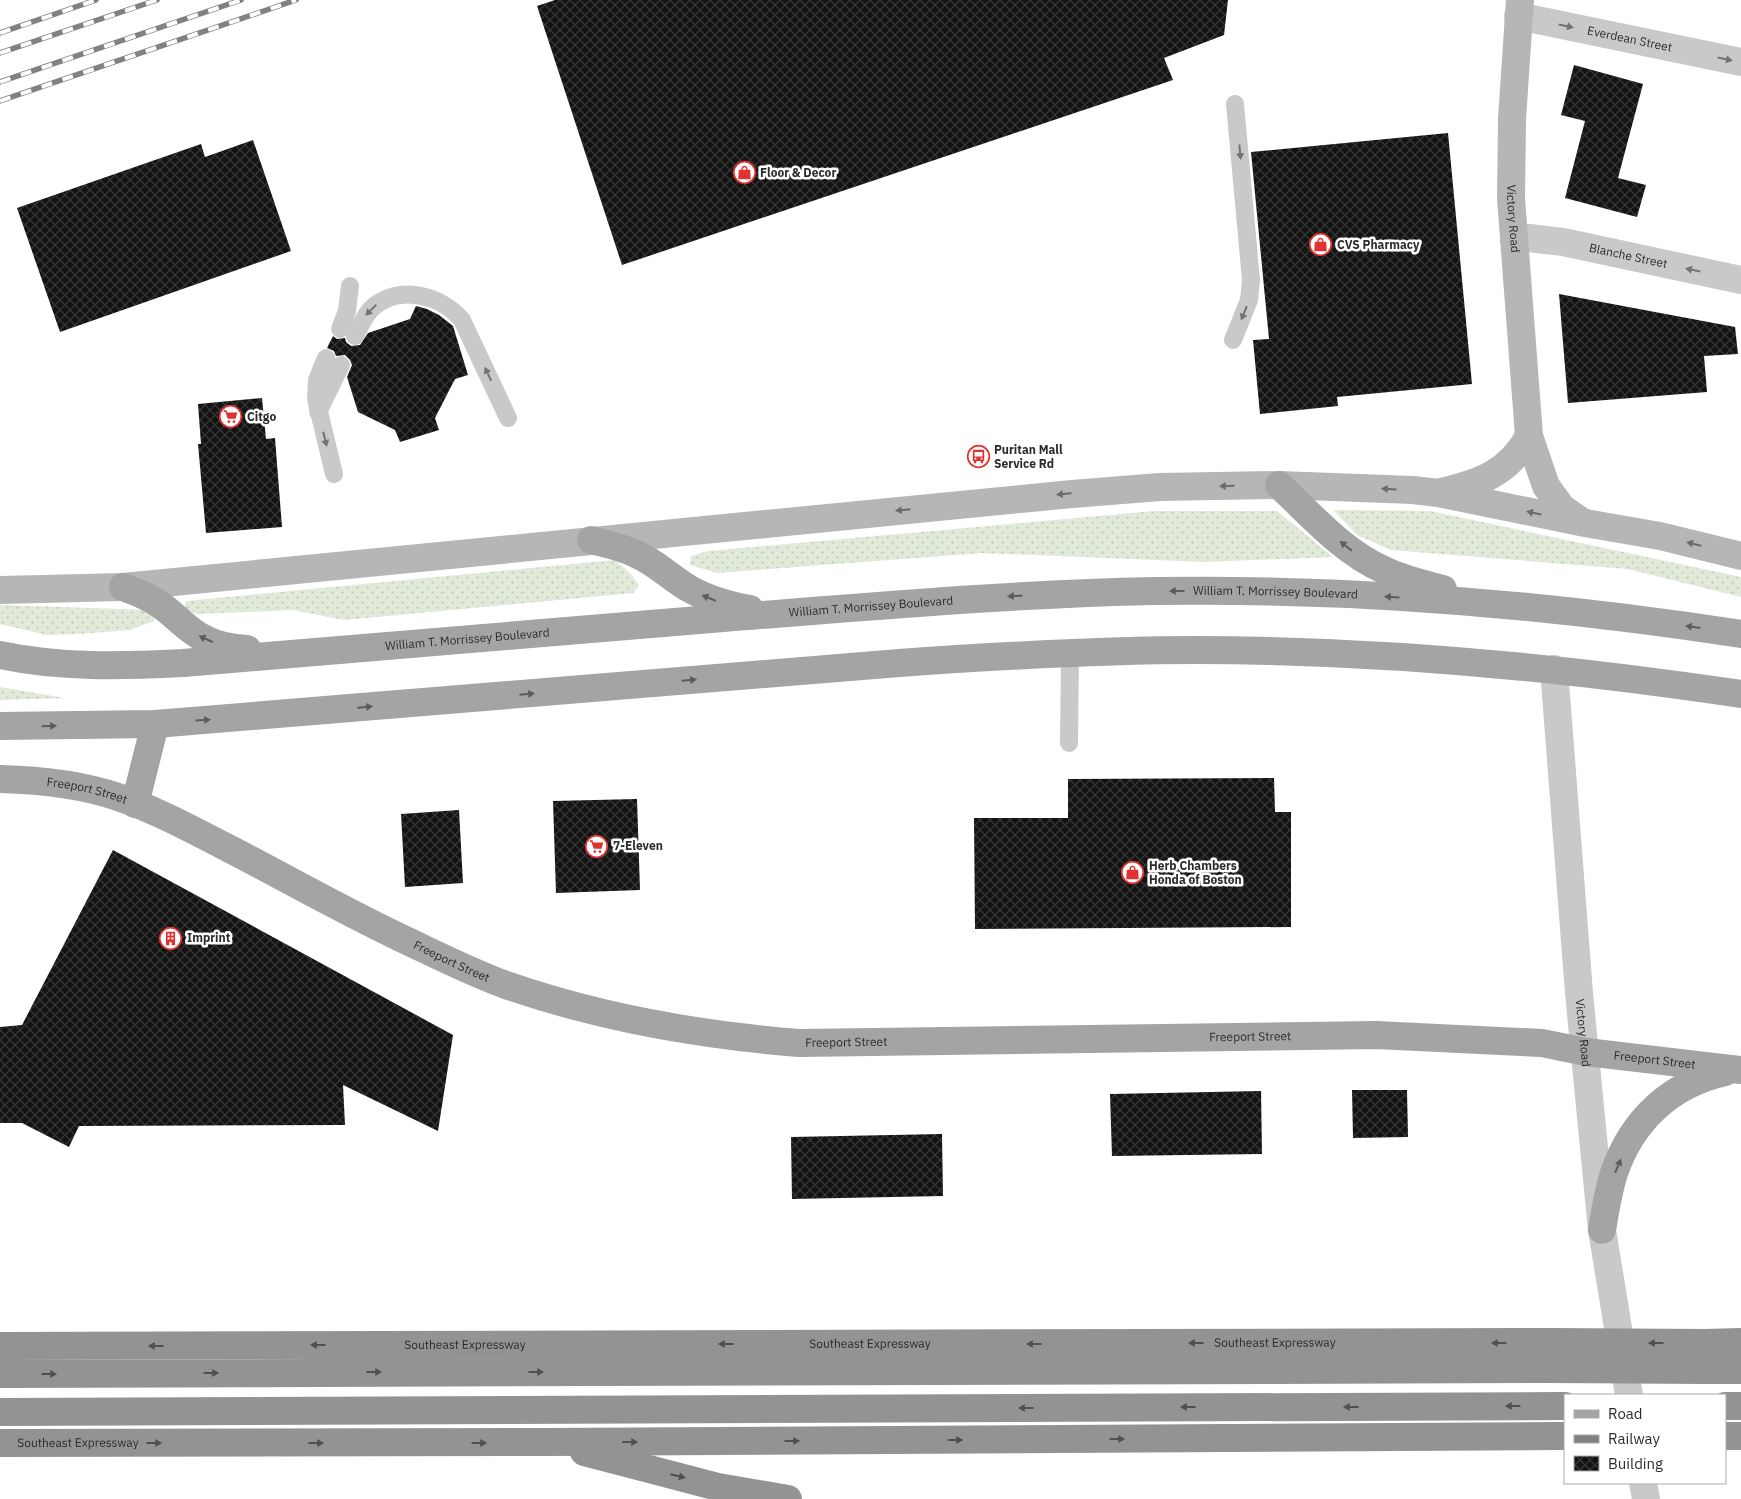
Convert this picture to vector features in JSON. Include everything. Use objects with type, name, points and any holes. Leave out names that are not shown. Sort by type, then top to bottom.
[{"type":"highway","name":"Southeast Expressway","points":[[0,1346],[1741,1342]]},
{"type":"highway","points":[[0,1374],[1741,1370]]},
{"type":"highway","points":[[0,1412],[1563,1406]]},
{"type":"highway","points":[[1726,1406],[1741,1406]]},
{"type":"highway","name":"Southeast Expressway","points":[[0,1443],[1564,1436]]},
{"type":"highway","points":[[1726,1436],[1741,1436]]},
{"type":"highway","points":[[546,1442],[718,1486],[788,1499]]},
{"type":"main road","name":"Victory Road","points":[[1519,8],[1511,198],[1529,436],[1541,475],[1550,493],[1566,511],[1585,523]]},
{"type":"main road","points":[[1438,493],[1473,484],[1497,473],[1518,453],[1529,436]]},
{"type":"main road","points":[[1279,486],[1339,541],[1353,552],[1384,570],[1438,588],[1523,606]]},
{"type":"main road","points":[[0,590],[124,587],[591,540],[1160,487],[1279,486],[1390,489],[1438,493],[1660,536],[1741,556]]},
{"type":"main road","points":[[591,540],[636,554],[688,588],[707,597],[754,610],[791,613]]},
{"type":"main road","points":[[124,587],[150,598],[206,640],[236,648],[306,653]]},
{"type":"main road","name":"William T. Morrissey Boulevard","points":[[0,655],[62,664],[123,666],[183,663],[974,598],[1155,591],[1332,594],[1462,601],[1655,621],[1741,634]]},
{"type":"main road","points":[[0,726],[155,724],[889,664],[1070,653],[1196,650],[1335,653],[1438,658],[1554,669],[1741,694]]},
{"type":"main road","points":[[135,804],[155,724]]},
{"type":"main road","name":"Freeport Street","points":[[0,779],[41,781],[68,785],[99,792],[135,804],[189,828],[398,937],[505,984],[598,1012],[648,1024],[748,1039],[799,1043],[1376,1035],[1504,1040],[1542,1043],[1586,1052],[1739,1069]]},
{"type":"main road","points":[[1602,1230],[1615,1173],[1626,1147],[1640,1124],[1676,1090],[1707,1076],[1739,1069]]},
{"type":"street","name":"Everdean Street","points":[[1519,8],[1741,62]]},
{"type":"street","name":"Blanche Street","points":[[1514,240],[1529,238],[1562,242],[1741,280]]},
{"type":"street","name":"Victory Road","points":[[1554,669],[1579,993],[1602,1230],[1629,1394]]},
{"type":"street","points":[[1643,1484],[1646,1499]]},
{"type":"lane","points":[[1233,340],[1249,300],[1251,280],[1235,104]]},
{"type":"lane","points":[[350,286],[347,311],[348,332],[376,305],[400,295],[411,294],[435,300],[448,307],[462,320],[508,418]]},
{"type":"lane","points":[[333,362],[319,374],[316,390],[318,412],[334,474]]},
{"type":"lane","points":[[1069,743],[1070,653]]},
{"type":"green space","points":[[1333,510],[1430,511],[1741,577],[1741,597],[1628,569],[1391,550],[1357,535]]},
{"type":"green space","points":[[1154,511],[1277,511],[1333,557],[1204,562],[983,553],[717,573],[690,565],[691,556],[708,551]]},
{"type":"green space","points":[[615,560],[630,573],[639,585],[633,593],[344,620],[293,610],[197,614],[184,609],[186,601]]},
{"type":"green space","points":[[0,605],[152,610],[155,615],[154,621],[130,630],[47,635],[0,624]]},
{"type":"green space","points":[[0,687],[65,698],[0,700]]},
{"type":"building","name":"Floor & Decor","points":[[555,0],[1228,0],[1224,35],[1164,58],[1173,80],[622,265],[537,6]]},
{"type":"building","points":[[1574,65],[1643,84],[1618,178],[1646,185],[1637,217],[1565,198],[1585,121],[1561,115]]},
{"type":"building","name":"CVS Pharmacy","points":[[1448,133],[1472,384],[1337,397],[1338,406],[1260,414],[1253,340],[1269,339],[1251,152]]},
{"type":"building","points":[[253,140],[291,251],[60,332],[17,208],[201,144],[205,157]]},
{"type":"building","points":[[1559,294],[1735,327],[1738,354],[1704,356],[1707,392],[1568,403]]},
{"type":"building","points":[[416,306],[439,315],[453,326],[468,375],[455,379],[435,418],[439,430],[400,442],[395,430],[358,412],[347,377],[352,365],[350,360],[345,355],[336,356],[334,351],[327,348],[333,336],[337,339],[345,338],[346,342],[351,346],[360,345],[368,333],[410,319]]},
{"type":"building","name":"Citgo","points":[[262,398],[266,439],[275,438],[282,527],[206,533],[198,444],[201,444],[198,404]]},
{"type":"building","name":"Herb Chambers Honda of Boston","points":[[1274,778],[1275,812],[1291,812],[1291,927],[975,929],[974,818],[1068,818],[1068,779]]},
{"type":"building","name":"7-Eleven","points":[[637,799],[640,890],[556,893],[553,801]]},
{"type":"building","points":[[459,810],[463,883],[405,887],[401,814]]},
{"type":"building","name":"Imprint","points":[[113,850],[453,1035],[438,1131],[343,1085],[345,1125],[79,1126],[69,1147],[22,1123],[0,1123],[0,1027],[22,1025]]},
{"type":"building","points":[[1352,1090],[1407,1090],[1408,1137],[1353,1138]]},
{"type":"building","points":[[1261,1091],[1262,1154],[1112,1156],[1110,1094]]},
{"type":"building","points":[[942,1134],[943,1196],[792,1199],[791,1137]]},
{"type":"railway","points":[[0,33],[96,0]]},
{"type":"railway","points":[[0,53],[157,0]]},
{"type":"railway","points":[[0,82],[241,0]]},
{"type":"railway","points":[[0,101],[296,0]]},
{"type":"place","name":"Floor & Decor","points":[[744,173]]},
{"type":"place","name":"CVS Pharmacy","points":[[1321,245]]},
{"type":"place","name":"Citgo","points":[[231,417]]},
{"type":"place","name":"Puritan Mall Service Rd","points":[[978,457]]},
{"type":"place","name":"7-Eleven","points":[[597,846]]},
{"type":"place","name":"Herb Chambers Honda of Boston","points":[[1133,873]]},
{"type":"place","name":"Imprint","points":[[171,938]]}]
